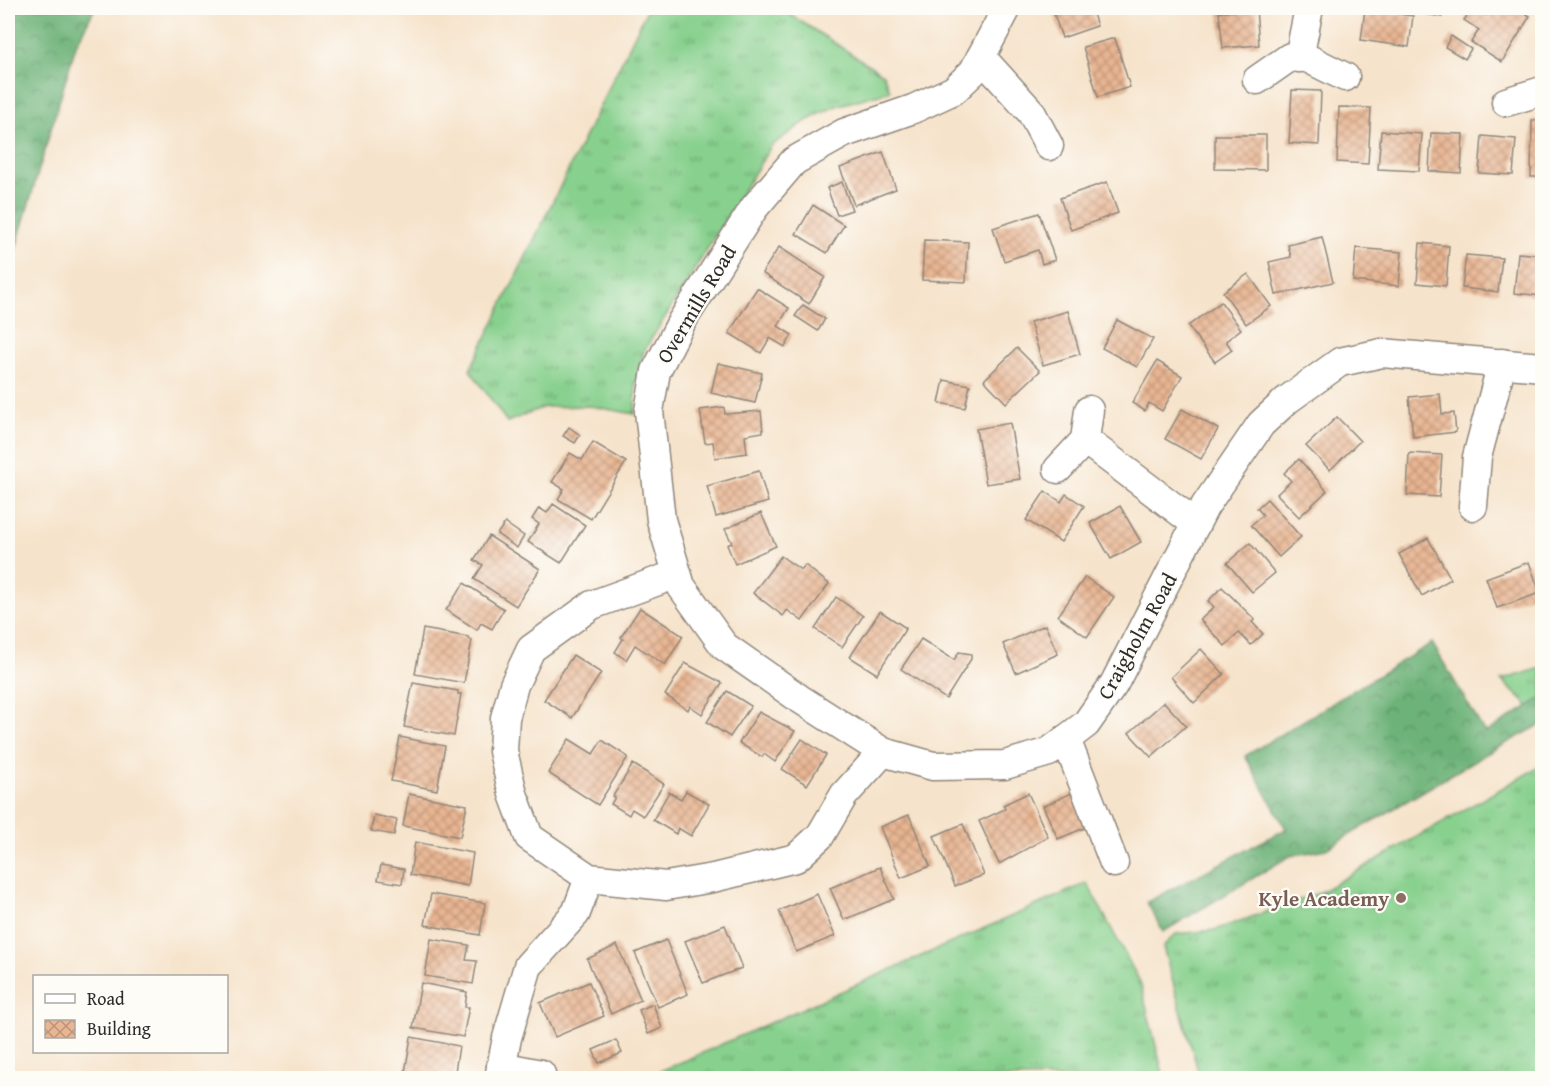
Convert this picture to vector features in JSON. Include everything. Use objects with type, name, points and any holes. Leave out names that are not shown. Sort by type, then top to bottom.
[{"type":"street","name":"Overmills Road","points":[[1007,8],[973,72],[954,90],[913,109],[844,133],[794,161],[754,208],[682,321],[656,371],[649,411],[661,520],[677,574],[681,586],[724,646],[883,752],[933,766],[1005,765],[1049,752],[1066,739]]},
{"type":"street","points":[[1299,58],[1309,8]]},
{"type":"street","points":[[981,57],[1032,112],[1049,146]]},
{"type":"street","points":[[1257,80],[1290,57],[1307,58],[1345,77]]},
{"type":"street","points":[[1506,102],[1542,91]]},
{"type":"street","name":"Craigholm Road","points":[[1066,739],[1086,724],[1114,684],[1205,506],[1261,424],[1287,400],[1340,362],[1382,353],[1542,367]]},
{"type":"street","points":[[1473,506],[1477,457],[1502,363]]},
{"type":"street","points":[[1058,469],[1085,440],[1089,410]]},
{"type":"street","points":[[1085,440],[1196,524]]},
{"type":"street","points":[[677,574],[592,605],[531,649],[514,686],[505,718],[503,752],[513,794],[530,837],[589,878],[666,886],[713,878],[796,858],[820,836],[844,795],[883,752]]},
{"type":"street","points":[[1066,739],[1114,863]]},
{"type":"street","points":[[541,1074],[500,1072],[528,966],[576,913],[589,878]]},
{"type":"green space","points":[[19,8],[95,8],[76,45],[8,274],[8,33]]},
{"type":"green space","points":[[648,8],[780,8],[883,74],[890,91],[836,106],[808,120],[771,146],[644,351],[636,379],[635,414],[590,406],[544,407],[507,422],[470,370]]},
{"type":"green space","points":[[1432,643],[1485,733],[1542,698],[1542,724],[1486,754],[1326,849],[1290,856],[1163,932],[1147,902],[1286,829],[1245,756]]},
{"type":"green space","points":[[1542,668],[1542,719],[1501,680]]},
{"type":"green space","name":"Kyle Academy","points":[[1542,765],[1542,1078],[1200,1078],[1163,947],[1176,934],[1215,930],[1319,893]]},
{"type":"green space","points":[[1087,883],[1140,982],[1164,1078],[645,1078]]},
{"type":"building","points":[[1052,8],[1091,8],[1097,26],[1062,38]]},
{"type":"building","points":[[1419,8],[1444,8],[1442,17],[1418,13]]},
{"type":"building","points":[[1473,8],[1487,15],[1492,8],[1517,8],[1530,16],[1502,62],[1471,42],[1479,30],[1464,20]]},
{"type":"building","points":[[1256,9],[1259,45],[1223,48],[1219,12]]},
{"type":"building","points":[[1365,9],[1413,16],[1409,47],[1361,40]]},
{"type":"building","points":[[1451,36],[1471,49],[1465,59],[1445,47]]},
{"type":"building","points":[[1115,38],[1130,87],[1098,97],[1083,47]]},
{"type":"building","points":[[1292,90],[1321,91],[1319,145],[1289,143]]},
{"type":"building","points":[[1339,107],[1371,108],[1368,164],[1337,162]]},
{"type":"building","points":[[1532,120],[1542,120],[1542,177],[1531,177]]},
{"type":"building","points":[[1381,131],[1422,134],[1419,171],[1378,169]]},
{"type":"building","points":[[1431,133],[1463,134],[1461,173],[1429,171]]},
{"type":"building","points":[[1215,135],[1266,135],[1266,170],[1215,169]]},
{"type":"building","points":[[1482,136],[1516,139],[1513,175],[1479,173]]},
{"type":"building","points":[[883,152],[896,189],[854,205],[840,168]]},
{"type":"building","points":[[842,182],[852,210],[837,215],[827,188]]},
{"type":"building","points":[[1107,182],[1118,213],[1071,230],[1060,198]]},
{"type":"building","points":[[813,205],[844,225],[827,253],[796,234]]},
{"type":"building","points":[[1039,213],[1055,260],[1042,264],[1038,250],[1004,261],[993,228]]},
{"type":"building","points":[[1322,237],[1333,282],[1276,295],[1269,262],[1291,257],[1288,245]]},
{"type":"building","points":[[924,240],[968,242],[966,282],[922,280]]},
{"type":"building","points":[[1420,243],[1449,246],[1446,286],[1417,283]]},
{"type":"building","points":[[779,247],[825,277],[809,304],[762,273]]},
{"type":"building","points":[[1356,248],[1402,252],[1399,286],[1353,281]]},
{"type":"building","points":[[1518,253],[1542,255],[1542,296],[1514,293]]},
{"type":"building","points":[[1466,255],[1502,258],[1498,292],[1462,288]]},
{"type":"building","points":[[1248,274],[1271,306],[1246,324],[1223,292]]},
{"type":"building","points":[[757,288],[789,308],[778,326],[792,335],[785,347],[770,338],[761,353],[729,333]]},
{"type":"building","points":[[1221,302],[1241,329],[1226,341],[1232,350],[1215,362],[1188,326]]},
{"type":"building","points":[[803,305],[825,319],[818,331],[795,316]]},
{"type":"building","points":[[1068,311],[1080,354],[1043,365],[1030,322]]},
{"type":"building","points":[[1117,320],[1153,339],[1137,367],[1102,348]]},
{"type":"building","points":[[1017,348],[1040,371],[1006,403],[984,380]]},
{"type":"building","points":[[1157,361],[1182,376],[1162,411],[1149,403],[1145,411],[1132,403]]},
{"type":"building","points":[[718,363],[762,373],[755,403],[711,393]]},
{"type":"building","points":[[944,380],[970,385],[965,408],[939,403]]},
{"type":"building","points":[[1440,394],[1442,414],[1454,413],[1456,432],[1413,437],[1409,397]]},
{"type":"building","points":[[724,407],[725,414],[761,411],[763,432],[745,435],[747,453],[715,458],[713,442],[705,443],[700,410]]},
{"type":"building","points":[[1182,409],[1218,429],[1201,459],[1165,439]]},
{"type":"building","points":[[1337,417],[1360,441],[1330,470],[1306,446]]},
{"type":"building","points":[[1010,423],[1020,479],[986,484],[976,429]]},
{"type":"building","points":[[569,427],[580,435],[575,443],[563,436]]},
{"type":"building","points":[[593,442],[626,462],[591,519],[558,499],[564,489],[552,482],[570,453],[582,460]]},
{"type":"building","points":[[1409,453],[1442,455],[1439,497],[1407,495]]},
{"type":"building","points":[[1299,459],[1327,491],[1299,517],[1277,494],[1291,481],[1284,473]]},
{"type":"building","points":[[759,471],[768,502],[716,517],[707,486]]},
{"type":"building","points":[[1045,491],[1061,502],[1066,494],[1084,506],[1061,542],[1026,520]]},
{"type":"building","points":[[1267,499],[1301,537],[1279,557],[1251,525],[1263,515],[1257,508]]},
{"type":"building","points":[[553,504],[585,525],[561,563],[528,542],[539,524],[532,519],[539,508],[547,513]]},
{"type":"building","points":[[1120,506],[1141,542],[1111,559],[1090,523]]},
{"type":"building","points":[[761,513],[776,546],[735,564],[727,545],[732,543],[725,529]]},
{"type":"building","points":[[505,523],[524,536],[517,548],[497,534]]},
{"type":"building","points":[[489,536],[540,569],[516,606],[474,579],[483,565],[474,560]]},
{"type":"building","points":[[1428,538],[1451,579],[1422,596],[1399,554]]},
{"type":"building","points":[[1250,543],[1275,573],[1252,592],[1227,563]]},
{"type":"building","points":[[781,556],[801,570],[805,565],[829,584],[802,621],[787,610],[783,616],[753,593]]},
{"type":"building","points":[[1529,562],[1540,593],[1497,608],[1486,578]]},
{"type":"building","points":[[1085,577],[1114,597],[1087,637],[1058,616]]},
{"type":"building","points":[[464,583],[504,609],[492,629],[481,623],[477,630],[446,610]]},
{"type":"building","points":[[1222,587],[1255,620],[1252,622],[1263,634],[1251,645],[1239,633],[1225,646],[1200,620],[1214,607],[1208,601]]},
{"type":"building","points":[[836,597],[863,616],[842,647],[815,629]]},
{"type":"building","points":[[640,608],[683,636],[665,665],[635,645],[626,660],[615,652],[623,639],[621,637]]},
{"type":"building","points":[[880,611],[906,628],[877,674],[850,657]]},
{"type":"building","points":[[1045,625],[1058,654],[1016,673],[1003,644]]},
{"type":"building","points":[[423,629],[468,637],[472,640],[464,683],[415,674]]},
{"type":"building","points":[[921,639],[954,660],[959,652],[971,654],[971,659],[946,699],[901,669]]},
{"type":"building","points":[[1201,649],[1224,674],[1194,703],[1171,677]]},
{"type":"building","points":[[573,655],[601,673],[572,718],[544,700]]},
{"type":"building","points":[[685,663],[722,683],[702,714],[690,706],[688,710],[665,695]]},
{"type":"building","points":[[413,683],[458,691],[458,694],[461,694],[454,736],[404,727]]},
{"type":"building","points":[[727,691],[751,706],[730,737],[707,722]]},
{"type":"building","points":[[1164,702],[1186,726],[1151,757],[1129,733]]},
{"type":"building","points":[[759,712],[795,731],[775,762],[764,754],[762,757],[739,743]]},
{"type":"building","points":[[400,737],[445,746],[437,790],[391,781]]},
{"type":"building","points":[[569,739],[593,754],[602,740],[628,757],[598,805],[548,773]]},
{"type":"building","points":[[802,739],[826,755],[807,785],[782,769]]},
{"type":"building","points":[[633,764],[664,784],[643,816],[632,809],[629,815],[611,804],[615,797],[613,796]]},
{"type":"building","points":[[686,791],[709,804],[691,836],[678,828],[676,834],[653,820],[669,792],[681,799]]},
{"type":"building","points":[[1074,792],[1089,826],[1058,839],[1043,806]]},
{"type":"building","points":[[1028,793],[1048,837],[999,864],[979,821],[1005,809],[1003,805]]},
{"type":"building","points":[[409,794],[467,805],[460,837],[403,826]]},
{"type":"building","points":[[374,815],[397,820],[394,835],[371,831]]},
{"type":"building","points":[[909,815],[930,866],[901,878],[880,827]]},
{"type":"building","points":[[963,824],[984,875],[955,886],[934,836]]},
{"type":"building","points":[[415,842],[473,853],[468,886],[410,875]]},
{"type":"building","points":[[381,865],[404,869],[402,884],[378,880]]},
{"type":"building","points":[[880,867],[894,899],[844,920],[830,888]]},
{"type":"building","points":[[431,894],[485,903],[480,935],[425,925]]},
{"type":"building","points":[[817,894],[835,936],[796,952],[779,911]]},
{"type":"building","points":[[725,925],[742,968],[703,983],[685,941]]},
{"type":"building","points":[[431,939],[469,945],[466,960],[477,961],[473,984],[425,976]]},
{"type":"building","points":[[666,940],[688,994],[658,1007],[635,953]]},
{"type":"building","points":[[617,945],[641,1000],[611,1014],[587,959]]},
{"type":"building","points":[[589,982],[604,1016],[555,1037],[540,1003]]},
{"type":"building","points":[[421,983],[467,992],[465,1007],[469,1007],[463,1037],[413,1028]]},
{"type":"building","points":[[653,1004],[662,1028],[648,1034],[639,1010]]},
{"type":"building","points":[[411,1037],[459,1046],[454,1078],[404,1078]]},
{"type":"building","points":[[616,1040],[622,1053],[599,1063],[593,1050]]},
{"type":"place","name":"Kyle Academy","points":[[1401,898]]}]
